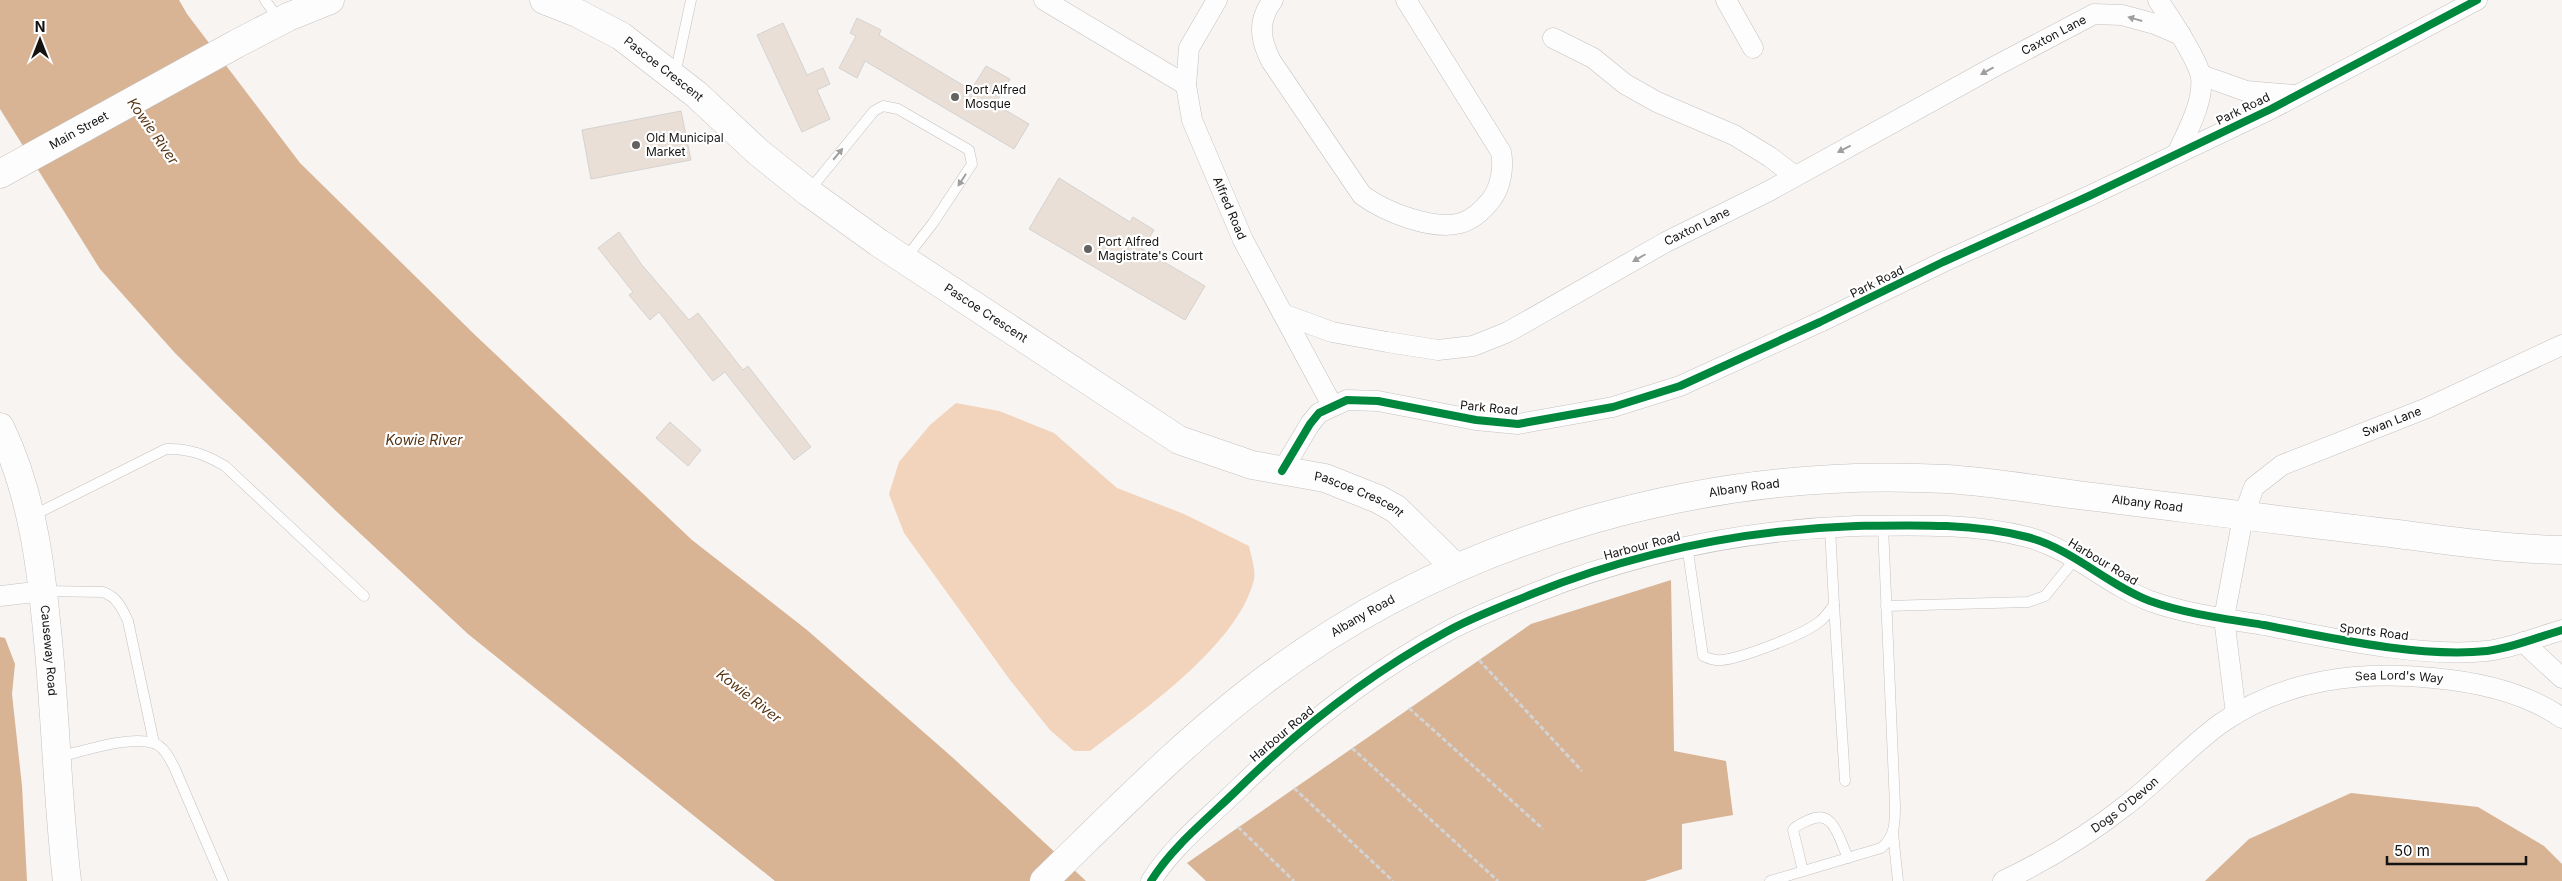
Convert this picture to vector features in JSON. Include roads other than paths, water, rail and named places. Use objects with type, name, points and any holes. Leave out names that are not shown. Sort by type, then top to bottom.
[{"type":"street","points":[[273,11],[330,0]]},
{"type":"street","name":"Pascoe Crescent","points":[[544,0],[578,13],[621,36],[674,76],[758,152],[808,192],[904,260],[1180,440],[1228,458],[1282,471],[1325,478],[1378,499],[1396,509],[1456,568]]},
{"type":"street","points":[[1044,0],[1186,85]]},
{"type":"street","name":"Alfred Road","points":[[1217,0],[1190,48],[1186,85],[1192,120],[1243,240],[1332,405]]},
{"type":"street","points":[[1272,0],[1264,13],[1260,33],[1262,43],[1271,61],[1362,195],[1379,207],[1412,219],[1435,225],[1461,223],[1484,209],[1495,195],[1504,163],[1501,152],[1406,0]]},
{"type":"street","points":[[1726,0],[1753,48]]},
{"type":"street","points":[[2158,0],[2180,35],[2200,76],[2198,103],[2177,154]]},
{"type":"street","name":"Park Road","points":[[1282,471],[1310,424],[1319,413],[1332,405],[1346,400],[1359,399],[1476,420],[1518,424],[1628,403],[1698,378],[2177,154],[2296,95],[2477,0]]},
{"type":"street","name":"Caxton Lane","points":[[1283,314],[1332,332],[1386,342],[1438,350],[1472,346],[1508,332],[1666,242],[1795,176],[2098,7],[2155,24],[2180,35]]},
{"type":"street","name":"Main Street","points":[[2,173],[236,44],[273,11]]},
{"type":"street","points":[[1553,38],[1593,58],[1625,84],[1656,102],[1734,135],[1770,157],[1795,176]]},
{"type":"street","points":[[2200,76],[2246,92],[2296,95]]},
{"type":"street","name":"Swan Lane","points":[[2236,714],[2224,618],[2243,517],[2254,487],[2282,465],[2427,408],[2562,346]]},
{"type":"street","name":"Causeway Road","points":[[0,427],[10,449],[31,516],[44,591],[67,881]]},
{"type":"street","name":"Albany Road","points":[[1044,881],[1196,736],[1270,676],[1336,631],[1456,568],[1536,535],[1624,511],[1758,487],[1826,479],[1916,478],[1963,481],[2243,517],[2478,544],[2562,550]]},
{"type":"street","name":"Harbour Road","points":[[1151,881],[1172,854],[1255,772],[1337,702],[1384,670],[1451,629],[1561,582],[1617,563],[1687,545],[1784,530],[1830,527],[1939,526],[1994,531],[2049,544],[2076,558],[2121,588],[2150,601],[2172,608],[2224,618]]},
{"type":"street","points":[[0,596],[44,591]]},
{"type":"street","name":"Sports Road","points":[[2224,618],[2336,638],[2448,651],[2490,651],[2562,630]]},
{"type":"street","points":[[2523,642],[2562,678]]},
{"type":"street","name":"Sea Lord's Way","points":[[2236,714],[2282,691],[2306,684],[2355,676],[2392,675],[2462,681],[2496,688],[2541,705],[2562,718]]},
{"type":"street","name":"Dogs O'Devon","points":[[2002,881],[2074,844],[2127,805],[2188,751],[2236,714]]},
{"type":"lane","points":[[674,76],[691,0]]},
{"type":"lane","points":[[808,192],[874,111],[883,106],[898,109],[969,150],[972,164],[933,223],[904,260]]},
{"type":"lane","points":[[31,516],[166,449],[182,448],[204,454],[225,466],[364,596]]},
{"type":"lane","points":[[1883,526],[1895,806],[1893,834],[1898,881]]},
{"type":"lane","points":[[1830,527],[1845,781]]},
{"type":"lane","points":[[1687,545],[1703,656],[1712,660],[1732,658],[1764,648],[1818,623],[1834,605]]},
{"type":"lane","points":[[1886,606],[2028,602],[2045,596],[2076,558]]},
{"type":"lane","points":[[44,591],[103,592],[112,596],[121,606],[128,621],[154,743]]},
{"type":"lane","points":[[56,757],[132,741],[154,743],[166,753],[175,769],[223,881]]},
{"type":"lane","points":[[1803,871],[1793,830],[1796,826],[1818,816],[1823,816],[1832,822],[1848,858]]},
{"type":"lane","points":[[1770,881],[1881,848],[1888,843],[1893,834]]},
{"type":"water","name":"Kowie River","points":[[0,0],[179,0],[187,14],[300,163],[474,334],[692,540],[807,630],[952,757],[1086,881],[775,881],[468,634],[336,511],[220,398],[175,353],[100,269],[0,109]]},
{"type":"water","points":[[1671,580],[1674,751],[1726,761],[1733,815],[1682,824],[1682,869],[1645,881],[1206,881],[1187,863],[1531,624]]},
{"type":"water","points":[[0,637],[5,638],[15,664],[12,694],[22,786],[27,881],[0,881]]},
{"type":"water","points":[[2351,793],[2478,807],[2544,846],[2562,864],[2562,881],[2205,881],[2249,839]]},
{"type":"place","name":"Port Alfred Mosque","points":[[955,97]]},
{"type":"place","name":"Old Municipal Market","points":[[636,145]]},
{"type":"place","name":"Port Alfred Magistrate's Court","points":[[1088,249]]}]
